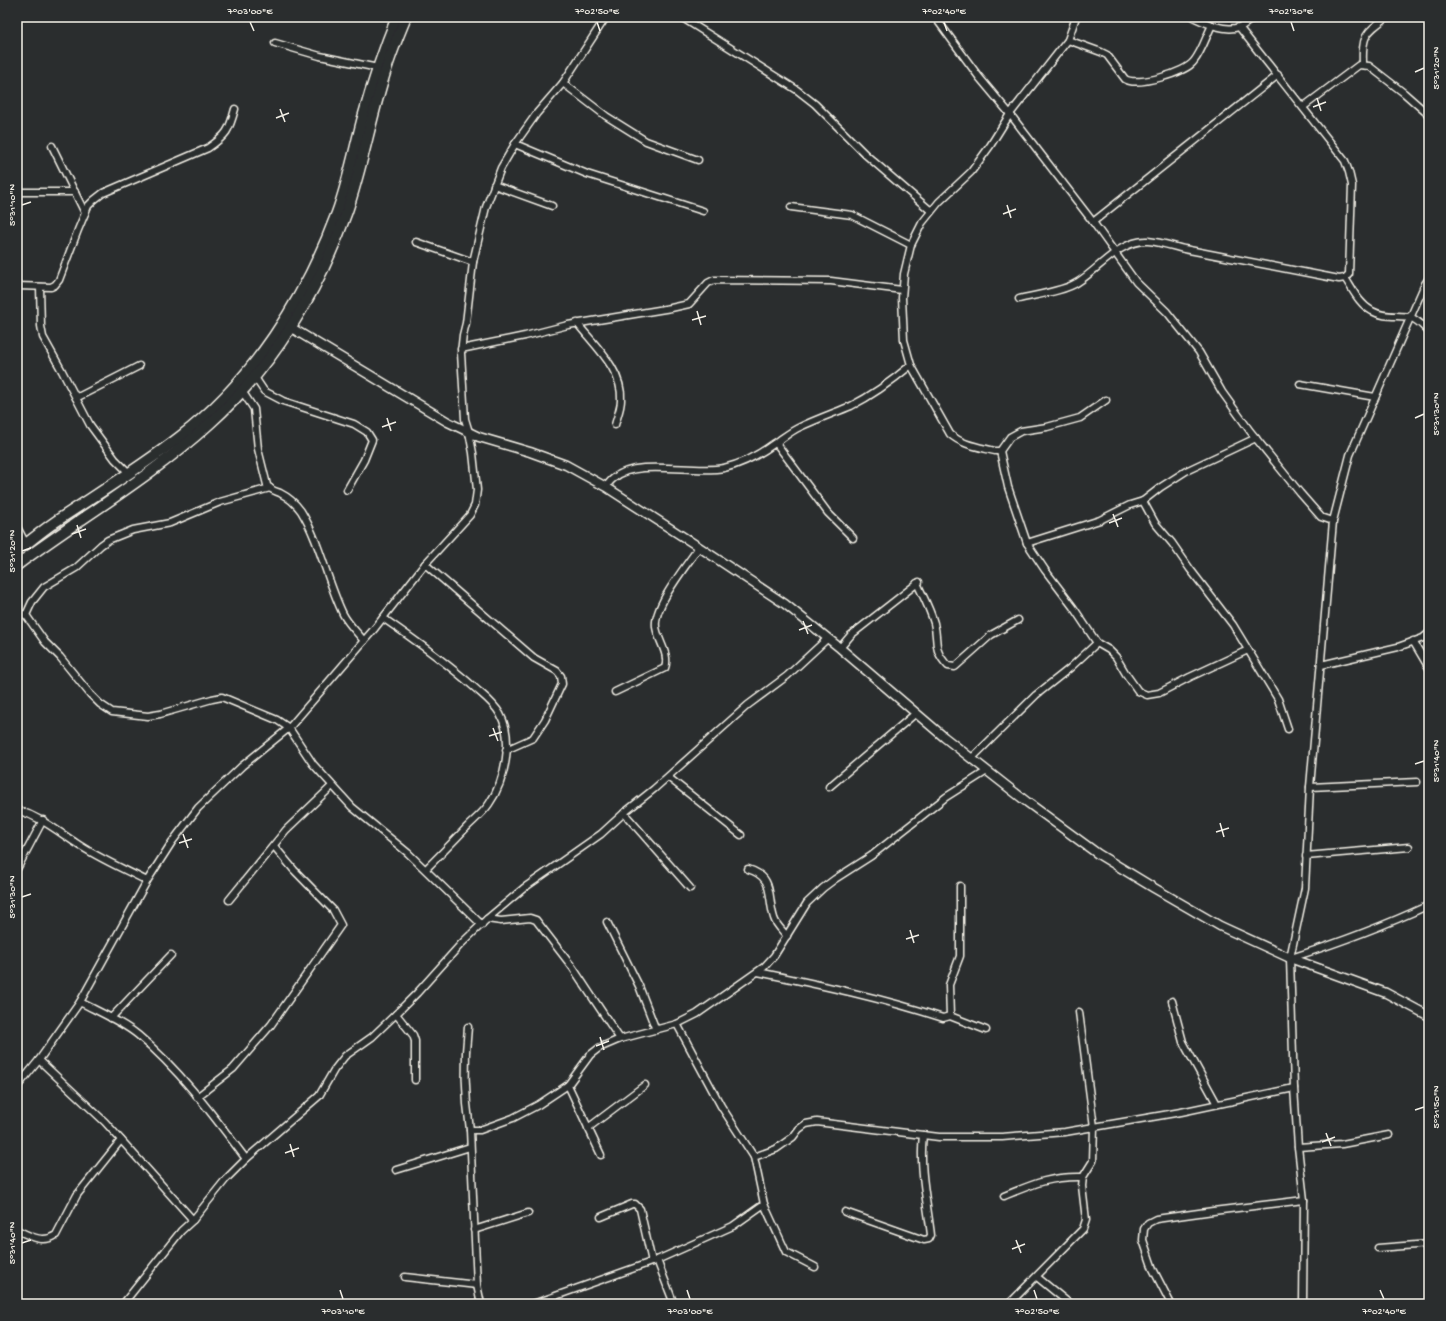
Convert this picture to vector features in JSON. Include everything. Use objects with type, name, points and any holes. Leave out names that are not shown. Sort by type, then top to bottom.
[{"type":"main road","points":[[17,551],[54,523],[181,436],[232,389],[282,324],[305,286],[338,212],[378,68],[397,17]]},
{"type":"main road","points":[[17,565],[184,446],[210,423],[242,391],[268,360],[312,291],[329,257],[347,211],[384,77],[406,17]]},
{"type":"street","points":[[17,1087],[39,1060],[80,1002],[148,881],[172,842],[198,808],[242,766],[289,728],[364,641],[425,564],[470,515],[475,505],[477,490],[473,453],[465,419],[461,349],[468,311],[474,262],[486,207],[500,168],[515,144],[537,113],[563,83],[606,17]]},
{"type":"street","points":[[681,17],[797,90],[815,104],[866,155],[931,211]]},
{"type":"street","points":[[935,17],[979,77],[1010,114],[1093,222],[1136,282],[1167,312],[1199,352],[1222,392],[1256,438],[1321,517],[1333,521]]},
{"type":"street","points":[[1000,451],[966,444],[957,440],[950,434],[911,365],[904,340],[902,290],[904,274],[911,245],[922,223],[939,202],[971,172],[990,146],[1010,114],[1068,40],[1076,17]]},
{"type":"street","points":[[1193,17],[1212,25],[1227,28],[1239,27],[1254,17]]},
{"type":"street","points":[[1363,65],[1363,46],[1366,34],[1387,17]]},
{"type":"street","points":[[1068,40],[1107,55],[1125,79],[1129,82],[1135,82],[1154,79],[1184,70],[1194,62],[1212,25]]},
{"type":"street","points":[[1019,298],[1059,290],[1077,283],[1126,245],[1147,241],[1184,250],[1339,279],[1345,278],[1349,274],[1352,185],[1345,161],[1239,27]]},
{"type":"street","points":[[274,43],[320,56],[378,68]]},
{"type":"street","points":[[1303,107],[1359,65],[1363,65],[1369,66],[1409,97],[1429,115]]},
{"type":"street","points":[[1093,222],[1278,75]]},
{"type":"street","points":[[563,83],[606,116],[646,141],[698,160]]},
{"type":"street","points":[[17,286],[51,287],[55,285],[59,280],[88,206],[94,200],[103,194],[208,148],[223,138],[230,128],[235,109]]},
{"type":"street","points":[[515,144],[587,174],[703,211]]},
{"type":"street","points":[[52,146],[85,213]]},
{"type":"street","points":[[494,185],[552,206]]},
{"type":"street","points":[[17,192],[75,192]]},
{"type":"street","points":[[791,207],[852,215],[911,245]]},
{"type":"street","points":[[416,242],[474,262]]},
{"type":"street","points":[[1345,278],[1364,305],[1373,312],[1381,315],[1410,317],[1418,321],[1429,332]]},
{"type":"street","points":[[1303,1304],[1304,1200],[1298,1147],[1294,1088],[1290,958],[1305,888],[1310,787],[1333,521],[1350,455],[1410,317],[1429,278]]},
{"type":"street","points":[[461,349],[525,336],[577,323],[689,304],[708,283],[714,280],[831,281],[902,290]]},
{"type":"street","points":[[40,287],[41,326],[43,337],[90,425],[115,459],[129,473]]},
{"type":"street","points":[[577,323],[609,363],[620,383],[622,401],[615,425]]},
{"type":"street","points":[[290,327],[448,422],[479,437],[530,452],[566,465],[606,487],[699,547],[785,604],[987,771],[1098,854],[1220,926],[1290,958],[1386,993],[1429,1016]]},
{"type":"street","points":[[606,487],[614,477],[625,472],[642,468],[705,470],[723,468],[742,463],[763,452],[800,427],[846,408],[873,393],[890,382],[911,365]]},
{"type":"street","points":[[76,398],[139,366]]},
{"type":"street","points":[[254,376],[264,391],[283,401],[354,424],[370,435],[372,440],[364,460],[347,490]]},
{"type":"street","points":[[1300,384],[1375,397]]},
{"type":"street","points":[[242,391],[254,409],[258,449],[264,476],[270,488],[294,503],[300,511],[314,539],[344,615],[364,641]]},
{"type":"street","points":[[1106,400],[1080,418],[1046,427],[1021,431],[1010,437],[1000,451],[1008,487],[1028,542],[1045,570],[1073,607],[1097,643],[1109,650],[1116,657],[1138,690],[1147,695],[1159,693],[1248,650]]},
{"type":"street","points":[[1028,542],[1100,520],[1124,508],[1143,501],[1186,471],[1256,438]]},
{"type":"street","points":[[776,443],[828,513],[853,538]]},
{"type":"street","points":[[26,615],[32,602],[44,587],[76,568],[108,540],[133,530],[170,524],[220,502],[270,488]]},
{"type":"street","points":[[1143,501],[1155,523],[1234,625],[1278,699],[1288,729]]},
{"type":"street","points":[[17,527],[26,544]]},
{"type":"street","points":[[615,692],[666,668],[667,662],[656,628],[656,619],[660,606],[699,547]]},
{"type":"street","points":[[425,564],[534,658],[557,671],[561,676],[562,684],[545,720],[533,738],[506,750]]},
{"type":"street","points":[[840,648],[851,635],[918,582],[929,608],[934,625],[940,658],[948,666],[955,667],[991,635],[1018,620]]},
{"type":"street","points":[[17,613],[26,615],[45,642],[60,657],[90,694],[100,704],[112,712],[148,716],[222,697],[268,715],[289,728],[313,764],[352,807],[408,853],[482,925]]},
{"type":"street","points":[[383,618],[419,642],[454,669],[492,704],[500,713],[507,738],[502,779],[489,804],[426,870]]},
{"type":"street","points":[[1321,665],[1398,647],[1423,638],[1429,633]]},
{"type":"street","points":[[123,1304],[181,1231],[193,1220],[226,1179],[246,1159],[319,1096],[334,1070],[345,1056],[372,1036],[396,1014],[461,944],[487,919],[524,888],[601,834],[668,777],[748,705],[787,676],[828,638]]},
{"type":"street","points":[[1414,641],[1429,668]]},
{"type":"street","points":[[971,758],[1036,695],[1070,668],[1097,643]]},
{"type":"street","points":[[830,787],[916,713]]},
{"type":"street","points":[[470,1130],[480,1130],[513,1118],[538,1105],[568,1085],[590,1055],[599,1048],[620,1039],[677,1024],[697,1014],[738,984],[758,972],[774,956],[807,903],[823,888],[871,856],[946,797],[987,771]]},
{"type":"street","points":[[668,777],[741,835]]},
{"type":"street","points":[[1310,787],[1417,782]]},
{"type":"street","points":[[229,900],[286,830],[332,786]]},
{"type":"street","points":[[17,810],[43,820],[77,844],[148,881]]},
{"type":"street","points":[[624,813],[690,888]]},
{"type":"street","points":[[17,869],[43,820]]},
{"type":"street","points":[[197,1097],[233,1069],[271,1025],[341,924],[333,910],[294,870],[274,846]]},
{"type":"street","points":[[1306,856],[1409,848]]},
{"type":"street","points":[[748,869],[758,872],[765,879],[774,918],[778,926],[787,936]]},
{"type":"street","points":[[950,1016],[949,985],[960,956],[960,886]]},
{"type":"street","points":[[1290,958],[1388,924],[1429,905]]},
{"type":"street","points":[[487,919],[501,921],[530,918],[536,920],[573,968],[620,1039]]},
{"type":"street","points":[[607,922],[639,986],[656,1030]]},
{"type":"street","points":[[111,1018],[171,955]]},
{"type":"street","points":[[758,972],[851,992],[943,1018],[950,1016],[986,1030]]},
{"type":"street","points":[[1172,1001],[1182,1042],[1217,1104]]},
{"type":"street","points":[[80,1002],[111,1018],[137,1034],[166,1062],[197,1097],[246,1159]]},
{"type":"street","points":[[1009,1304],[1083,1229],[1086,1220],[1082,1177],[1093,1161],[1094,1127],[1079,1012]]},
{"type":"street","points":[[396,1014],[413,1035],[415,1041],[415,1080]]},
{"type":"street","points":[[677,1024],[720,1106],[754,1157],[764,1204],[786,1252],[815,1267]]},
{"type":"street","points":[[468,1027],[465,1066],[470,1130],[477,1285],[481,1304]]},
{"type":"street","points":[[39,1060],[105,1122],[193,1220]]},
{"type":"street","points":[[568,1085],[601,1155]]},
{"type":"street","points":[[588,1128],[645,1085]]},
{"type":"street","points":[[754,1157],[776,1149],[793,1137],[799,1129],[806,1124],[817,1122],[939,1137],[1002,1137],[1065,1132],[1294,1088]]},
{"type":"street","points":[[845,1212],[924,1240],[928,1239],[931,1235],[921,1161],[923,1135]]},
{"type":"street","points":[[1298,1147],[1342,1144],[1389,1135]]},
{"type":"street","points":[[17,1230],[41,1240],[50,1240],[56,1235],[77,1195],[121,1140]]},
{"type":"street","points":[[396,1170],[470,1147]]},
{"type":"street","points":[[1004,1196],[1047,1179],[1065,1176],[1082,1177]]},
{"type":"street","points":[[1171,1304],[1153,1269],[1143,1240],[1144,1229],[1148,1223],[1156,1219],[1304,1200]]},
{"type":"street","points":[[601,1217],[632,1204],[637,1206],[640,1210],[655,1261],[674,1304]]},
{"type":"street","points":[[533,1304],[655,1261],[733,1226],[764,1204]]},
{"type":"street","points":[[474,1230],[528,1213]]},
{"type":"street","points":[[1378,1248],[1429,1244]]},
{"type":"street","points":[[405,1277],[477,1285]]},
{"type":"street","points":[[1037,1277],[1070,1304]]}]
